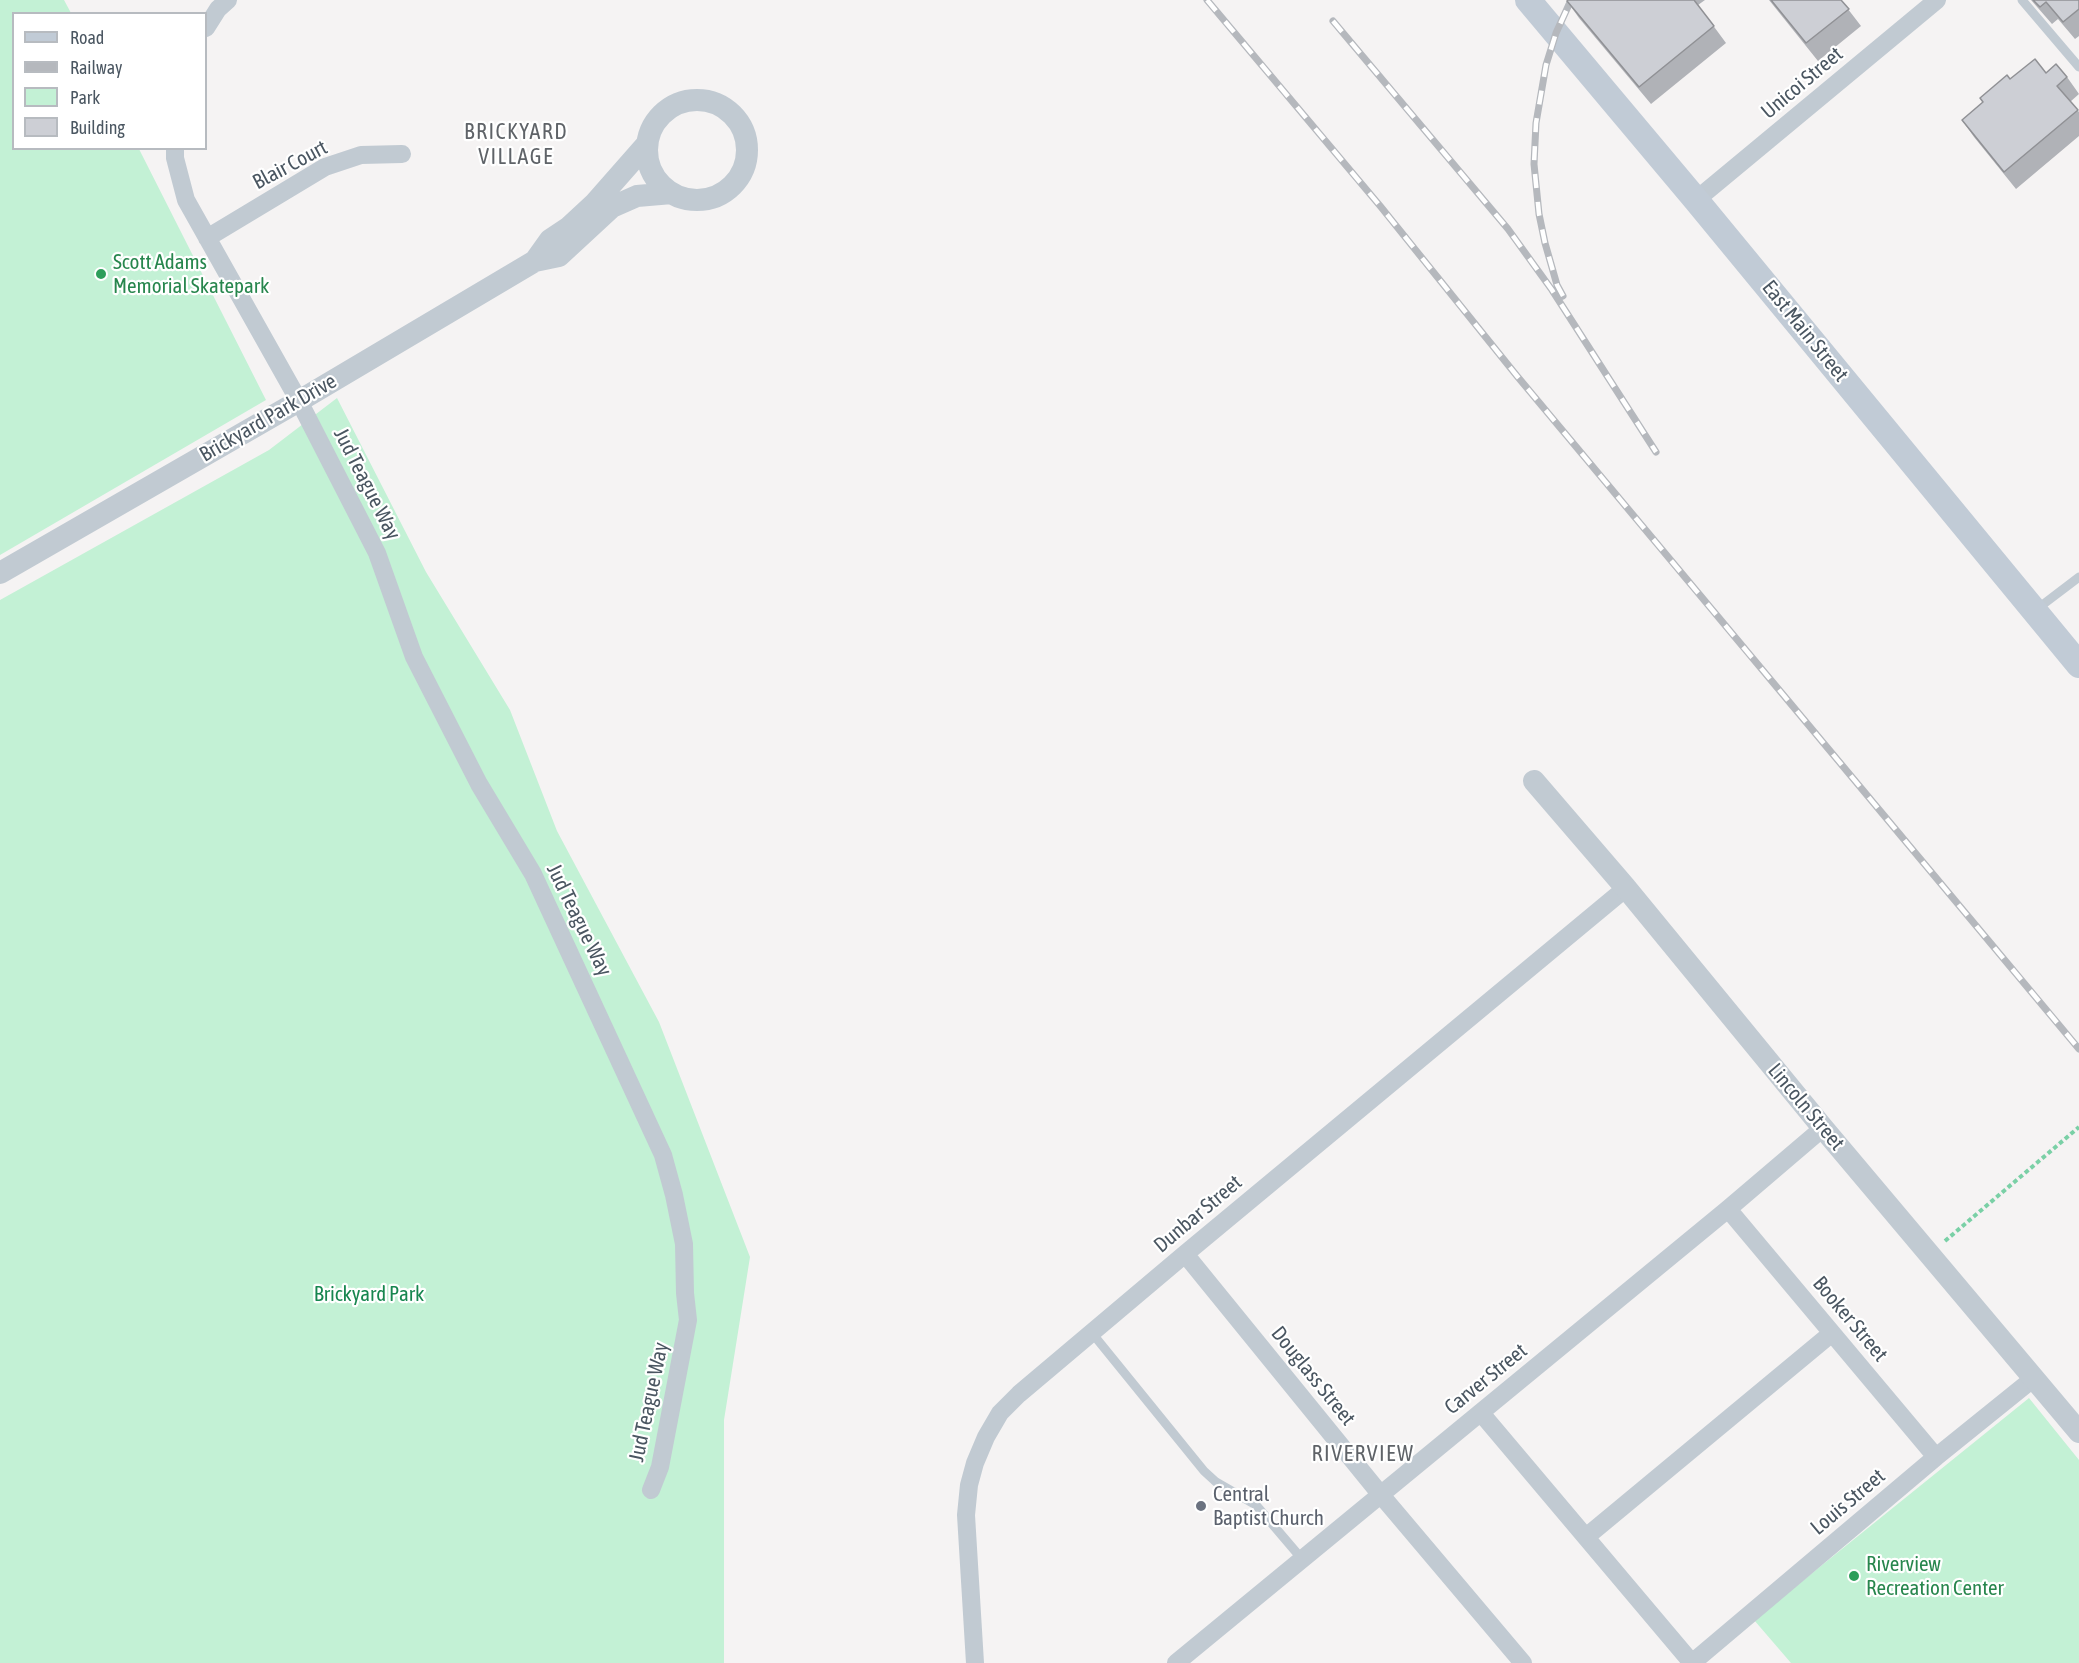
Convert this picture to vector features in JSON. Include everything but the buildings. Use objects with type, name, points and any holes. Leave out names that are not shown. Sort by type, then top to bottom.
[{"type":"main road","name":"East Main Street","points":[[1528,0],[2079,664]]},
{"type":"street","points":[[207,26],[218,9],[228,0]]},
{"type":"street","name":"Unicoi Street","points":[[1696,200],[1937,0]]},
{"type":"street","points":[[689,99],[706,100],[722,105],[735,116],[744,130],[748,147],[746,164],[739,179],[727,191],[712,198],[696,200],[679,197],[672,193],[654,177],[648,162],[646,145],[651,129],[660,115],[673,105],[689,99]]},
{"type":"street","name":"Brickyard Park Drive","points":[[535,261],[550,240],[568,228],[595,203],[646,145]]},
{"type":"street","name":"Jud Teague Way","points":[[175,150],[186,200],[299,400],[377,553],[414,657],[479,784],[533,874],[663,1155],[684,1244],[688,1320],[660,1467],[651,1490]]},
{"type":"street","name":"Blair Court","points":[[207,238],[326,167],[361,155],[402,154]]},
{"type":"street","name":"Brickyard Park Drive","points":[[0,573],[535,261],[559,256],[612,207],[637,196],[672,193]]},
{"type":"street","name":"Lincoln Street","points":[[1534,781],[1626,888],[1823,1128],[1931,1253],[2079,1432]]},
{"type":"street","name":"Dunbar Street","points":[[975,1663],[966,1515],[969,1485],[986,1437],[1000,1413],[1185,1254],[1626,888]]},
{"type":"street","name":"Carver Street","points":[[1176,1663],[1728,1209],[1823,1128]]},
{"type":"street","name":"Booker Street","points":[[1728,1209],[1936,1457]]},
{"type":"street","name":"Douglass Street","points":[[1185,1254],[1381,1495],[1523,1663]]},
{"type":"street","points":[[1586,1537],[1832,1333]]},
{"type":"street","name":"Louis Street","points":[[1692,1663],[1936,1457],[2034,1378]]},
{"type":"street","points":[[1481,1413],[1692,1663]]},
{"type":"lane","points":[[2022,0],[2079,67]]},
{"type":"lane","points":[[2035,611],[2077,582]]},
{"type":"lane","points":[[1092,1333],[1204,1471],[1216,1482],[1256,1505],[1302,1559]]},
{"type":"path","points":[[1931,1253],[2079,1127]]},
{"type":"green space","name":"Scott Adams Memorial Skatepark","points":[[0,0],[64,0],[70,12],[12,12],[12,150],[140,150],[266,400],[0,555]]},
{"type":"green space","name":"Brickyard Park","points":[[337,398],[426,572],[510,710],[557,831],[659,1022],[750,1257],[724,1420],[724,1663],[0,1663],[0,600],[269,450]]},
{"type":"green space","points":[[2029,1398],[2079,1460],[2079,1663],[1791,1663],[1754,1620]]},
{"type":"railway","points":[[1207,0],[1381,207],[1517,376],[2079,1049]]},
{"type":"railway","points":[[1563,296],[1557,285],[1545,243],[1539,214],[1534,164],[1536,123],[1546,65],[1556,33],[1571,0]]},
{"type":"railway","points":[[1333,21],[1508,229],[1552,290],[1656,452]]},
{"type":"place","name":"Scott Adams Memorial Skatepark","points":[[101,274]]},
{"type":"place","name":"Central Baptist Church","points":[[1201,1506]]},
{"type":"place","name":"Riverview Recreation Center","points":[[1854,1576]]},
{"type":"district","name":"BRICKYARD VILLAGE","points":[[516,144]]},
{"type":"district","name":"RIVERVIEW","points":[[1363,1454]]}]
